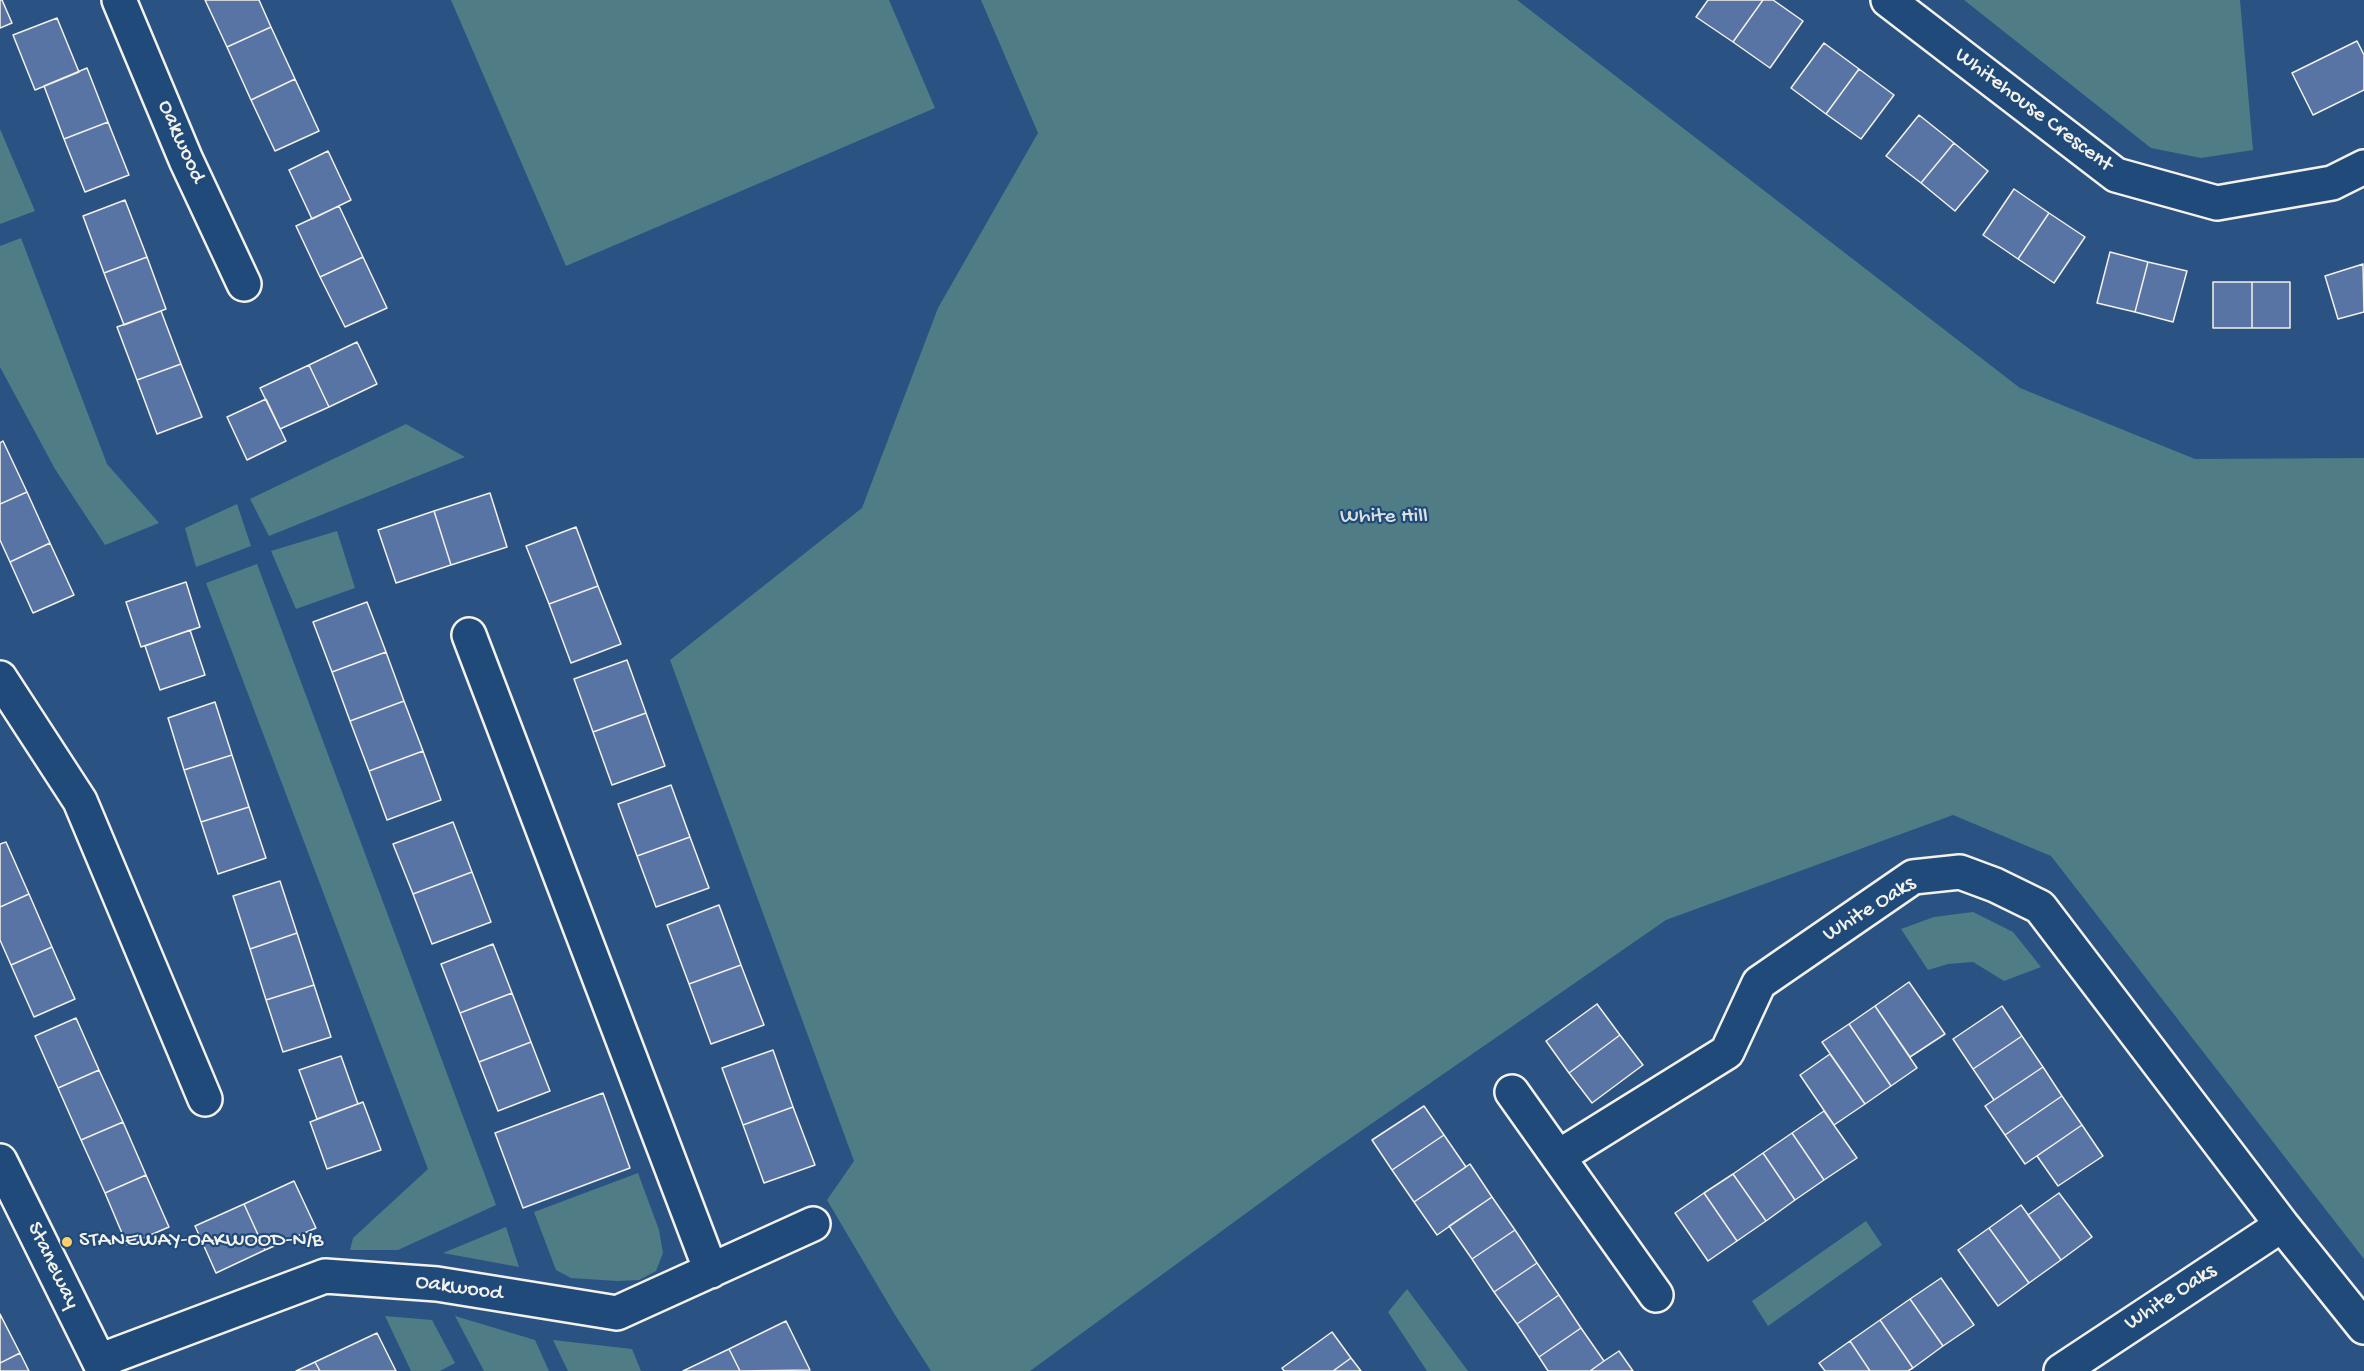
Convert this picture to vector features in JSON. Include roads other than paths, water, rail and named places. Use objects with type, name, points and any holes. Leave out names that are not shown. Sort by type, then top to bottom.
[{"type":"street","name":"Oakwood","points":[[119,0],[186,160],[243,284]]},
{"type":"street","name":"Whitehouse Crescent","points":[[1888,0],[2116,175],[2217,203],[2332,183],[2364,167]]},
{"type":"street","points":[[469,635],[711,1271]]},
{"type":"street","points":[[2,685],[80,801],[205,1099]]},
{"type":"street","name":"White Oaks","points":[[1558,1157],[1727,1052],[1760,983],[1913,877],[1960,872],[1995,885],[2040,907],[2282,1225],[2364,1327]]},
{"type":"street","points":[[1512,1092],[1656,1295]]},
{"type":"street","name":"Staneway","points":[[0,1161],[102,1366]]},
{"type":"street","name":"Oakwood","points":[[102,1366],[325,1276],[437,1284],[618,1313],[813,1224]]},
{"type":"street","name":"White Oaks","points":[[2061,1371],[2282,1225]]},
{"type":"place","name":"STANEWAY-OAKWOOD-N/B","points":[[67,1242]]},
{"type":"park label","name":"White Hill","points":[[1384,518]]}]
